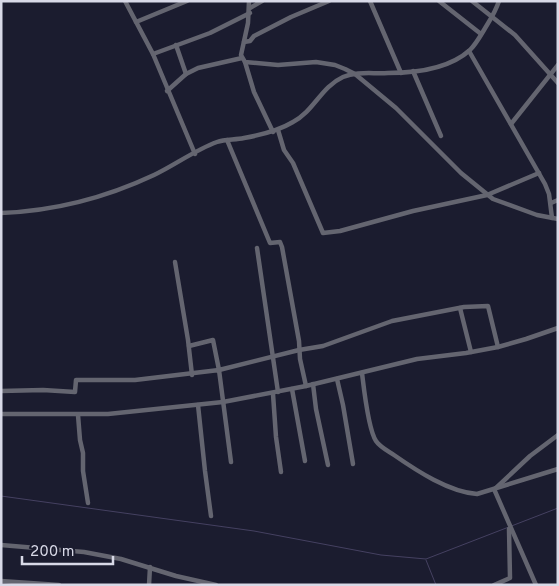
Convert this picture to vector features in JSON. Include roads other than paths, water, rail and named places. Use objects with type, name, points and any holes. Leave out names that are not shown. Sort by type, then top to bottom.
[{"type":"street","points":[[125,1],[153,54],[194,154]]},
{"type":"street","points":[[136,22],[187,1]]},
{"type":"street","points":[[250,1],[250,11],[241,55],[254,92],[276,131],[284,150],[293,163],[323,233],[487,195],[538,173]]},
{"type":"street","points":[[153,54],[210,33],[250,11],[262,1]]},
{"type":"street","points":[[244,42],[250,41],[254,36],[291,17],[329,1]]},
{"type":"street","points":[[370,1],[401,73]]},
{"type":"street","points":[[439,1],[481,34]]},
{"type":"street","points":[[472,1],[515,35],[558,83]]},
{"type":"street","points":[[1,213],[40,211],[100,198],[154,175],[218,141],[276,131],[303,116],[318,96],[343,77],[355,74],[401,73],[435,68],[469,51],[492,16],[499,1]]},
{"type":"street","points":[[176,45],[186,74]]},
{"type":"street","points":[[167,91],[186,74],[209,65],[244,60],[278,65],[316,62],[335,65],[355,74],[396,108],[461,173],[487,195],[513,207],[537,215],[555,218],[545,184],[469,51]]},
{"type":"street","points":[[511,124],[558,66]]},
{"type":"street","points":[[413,71],[441,136]]},
{"type":"street","points":[[227,140],[270,243],[280,242],[282,247],[306,386]]},
{"type":"street","points":[[551,203],[558,200]]},
{"type":"street","points":[[257,248],[272,357],[276,437],[281,472]]},
{"type":"street","points":[[175,262],[192,375]]},
{"type":"street","points":[[1,391],[43,390],[75,392],[76,380],[135,380],[192,375],[334,343],[392,321],[460,308],[488,306],[498,347]]},
{"type":"street","points":[[460,308],[471,352]]},
{"type":"street","points":[[1,414],[78,415],[142,412],[223,402],[275,393],[417,359],[498,347],[558,328]]},
{"type":"street","points":[[189,346],[214,340],[231,462]]},
{"type":"street","points":[[362,373],[375,440],[416,470],[455,489],[469,494],[477,494],[558,468]]},
{"type":"street","points":[[337,379],[353,464]]},
{"type":"street","points":[[313,384],[316,409],[328,465]]},
{"type":"street","points":[[292,389],[305,461]]},
{"type":"street","points":[[198,405],[212,516]]},
{"type":"street","points":[[78,415],[83,453],[82,472],[88,503]]},
{"type":"street","points":[[494,489],[530,456],[558,435]]},
{"type":"street","points":[[494,489],[536,585]]},
{"type":"street","points":[[494,585],[510,578],[509,525]]},
{"type":"street","points":[[1,545],[84,552],[132,561],[176,576],[216,585]]},
{"type":"street","points":[[149,585],[150,567]]},
{"type":"street","points":[[1,580],[59,585]]},
{"type":"waterway","points":[[1,496],[254,531],[381,555],[426,559],[558,508]]},
{"type":"waterway","points":[[426,560],[436,585]]}]
